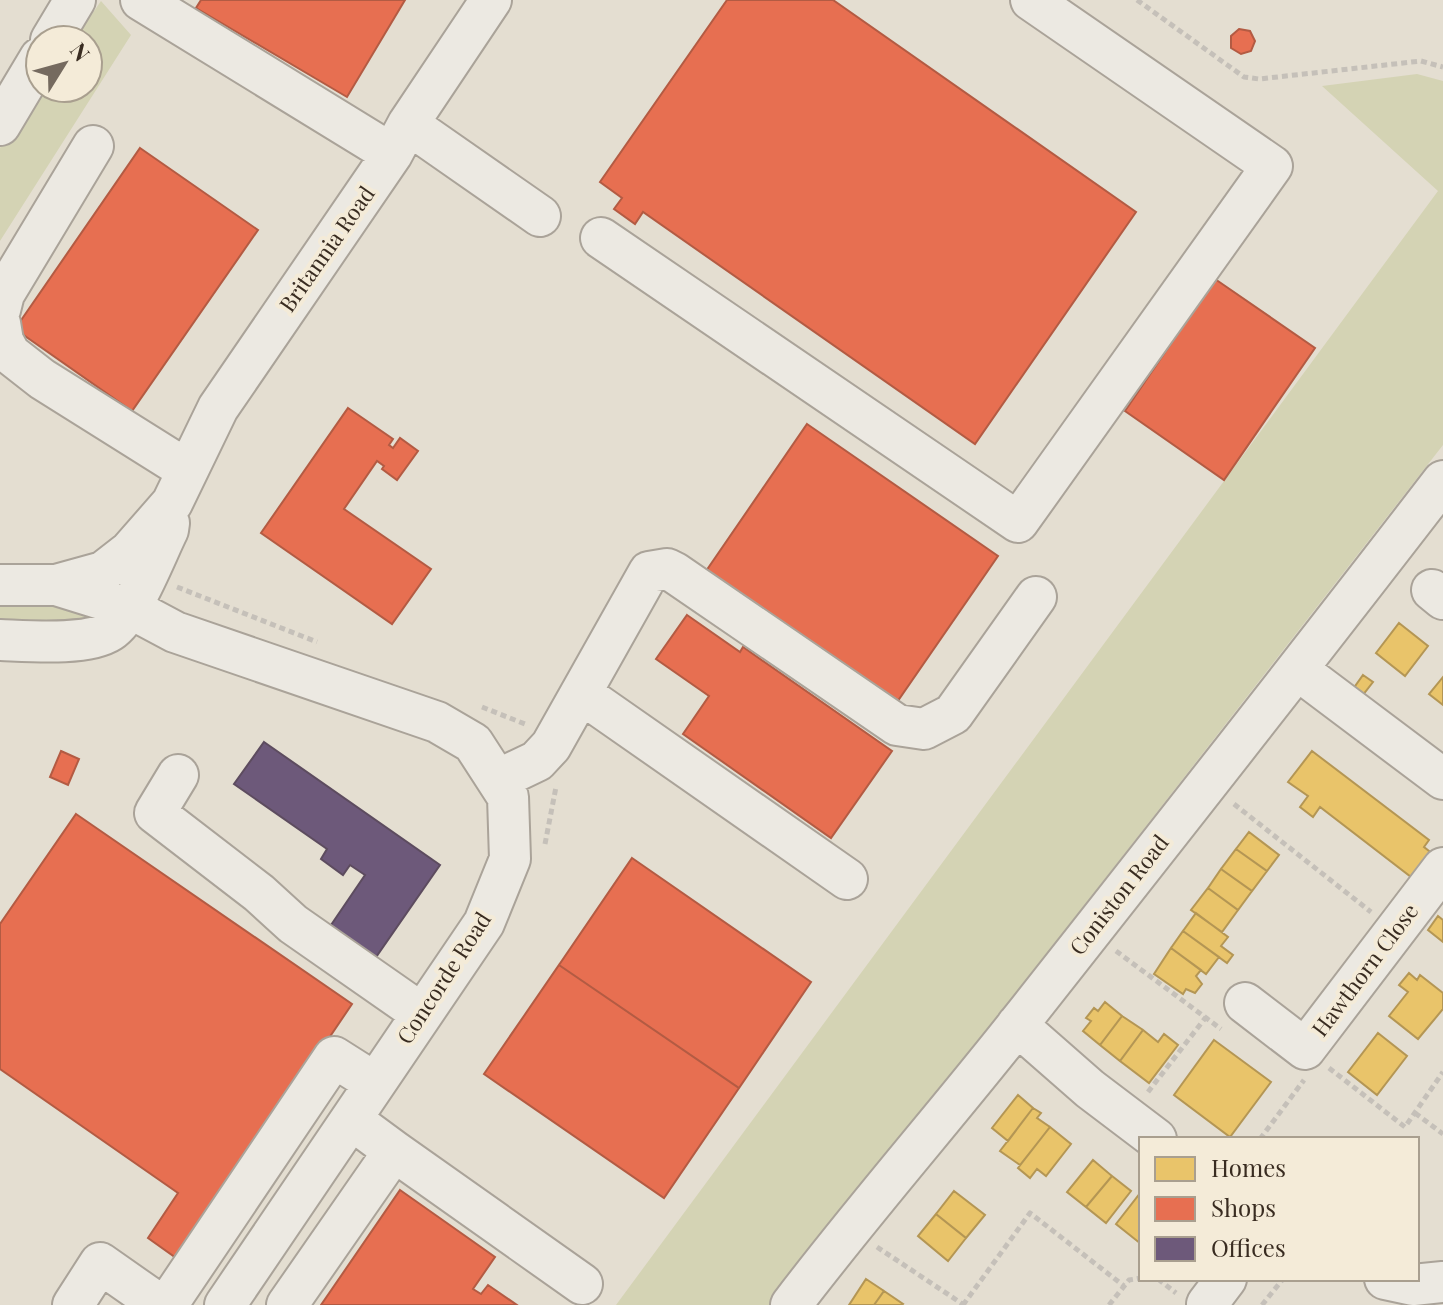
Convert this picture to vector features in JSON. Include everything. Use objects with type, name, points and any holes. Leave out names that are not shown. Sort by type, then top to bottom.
[{"type":"street","points":[[61,24],[75,0]]},
{"type":"street","points":[[141,0],[540,216]]},
{"type":"street","name":"Britannia Road","points":[[56,585],[103,572],[130,551],[179,486],[218,408],[491,0]]},
{"type":"street","points":[[601,238],[1018,522],[1272,166],[1031,0]]},
{"type":"street","points":[[0,125],[24,85]]},
{"type":"street","points":[[0,310],[4,294],[93,146]]},
{"type":"street","points":[[0,323],[3,341],[10,354],[179,486]]},
{"type":"street","name":"Coniston Road","points":[[791,1305],[1208,784],[1443,481]]},
{"type":"street","name":"Britannia Road","points":[[0,640],[81,640],[110,631],[138,592],[168,530],[179,486]]},
{"type":"street","points":[[497,780],[537,761],[551,746],[649,572],[667,569],[897,725],[924,729],[953,714],[1036,597]]},
{"type":"street","name":"Britannia Road","points":[[0,585],[56,585],[138,592]]},
{"type":"street","name":"Concorde Road","points":[[138,592],[175,632],[437,722],[473,743],[508,797],[510,859],[484,923],[225,1305]]},
{"type":"street","points":[[1298,670],[1441,774]]},
{"type":"street","points":[[582,694],[847,879]]},
{"type":"street","points":[[178,775],[155,813],[259,893],[293,924],[422,1014]]},
{"type":"street","name":"Hawthorn Close","points":[[1234,1017],[1312,1054],[1394,930],[1443,868]]},
{"type":"street","points":[[1017,1025],[1142,1128]]},
{"type":"street","points":[[167,1305],[334,1057],[375,1083]]},
{"type":"street","points":[[352,1120],[582,1284]]},
{"type":"street","points":[[287,1305],[394,1151]]},
{"type":"street","points":[[73,1305],[100,1263],[160,1305]]},
{"type":"path","points":[[1137,0],[1244,77],[1259,79],[1421,61],[1443,67]]},
{"type":"path","points":[[138,592],[326,645]]},
{"type":"path","points":[[468,701],[534,728],[551,746],[560,766],[540,857]]},
{"type":"path","points":[[1208,784],[1394,930]]},
{"type":"path","points":[[1090,932],[1206,1017],[1234,1017]]},
{"type":"path","points":[[1142,1128],[1206,1017]]},
{"type":"path","points":[[1261,1137],[1312,1054],[1405,1127],[1443,1072]]},
{"type":"path","points":[[1415,1113],[1443,1134]]},
{"type":"path","points":[[849,1229],[963,1305],[1030,1213],[1124,1286]]},
{"type":"path","points":[[1109,1305],[1129,1280],[1139,1278]]},
{"type":"path","points":[[1262,1305],[1281,1281]]},
{"type":"green space","points":[[101,1],[131,35],[104,77],[104,24],[85,24]]},
{"type":"green space","points":[[1417,74],[1443,81],[1443,445],[773,1305],[616,1305],[1438,191],[1322,86]]},
{"type":"green space","points":[[30,104],[87,104],[0,241],[0,148]]},
{"type":"green space","points":[[0,603],[80,606],[90,611],[93,621],[0,632]]},
{"type":"building: Homes","points":[[1399,623],[1428,646],[1405,676],[1376,653]]},
{"type":"building: Homes","points":[[1363,675],[1373,682],[1362,696],[1353,689]]},
{"type":"building: Homes","points":[[1443,677],[1443,705],[1429,694]]},
{"type":"building: Homes","points":[[1312,751],[1429,840],[1424,847],[1434,855],[1415,880],[1320,807],[1313,817],[1300,807],[1308,796],[1288,782]]},
{"type":"building: Homes","points":[[1249,832],[1279,855],[1267,871],[1236,849]]},
{"type":"building: Homes","points":[[1236,849],[1267,871],[1252,891],[1221,869]]},
{"type":"building: Homes","points":[[1221,869],[1252,891],[1238,910],[1208,888]]},
{"type":"building: Homes","points":[[1208,888],[1238,910],[1222,932],[1191,910]]},
{"type":"building: Homes","points":[[1196,913],[1228,937],[1221,946],[1233,955],[1227,963],[1183,931]]},
{"type":"building: Homes","points":[[1438,916],[1443,920],[1443,942],[1428,930]]},
{"type":"building: Homes","points":[[1183,931],[1219,957],[1206,974],[1171,948]]},
{"type":"building: Homes","points":[[1171,948],[1201,970],[1196,976],[1202,984],[1195,993],[1186,989],[1183,994],[1154,974]]},
{"type":"building: Homes","points":[[1409,973],[1417,980],[1420,975],[1443,993],[1443,1009],[1418,1039],[1389,1016],[1408,992],[1399,985]]},
{"type":"building: Homes","points":[[1105,1002],[1122,1016],[1100,1045],[1083,1031],[1091,1021],[1086,1018],[1094,1008],[1098,1011]]},
{"type":"building: Homes","points":[[1122,1016],[1143,1030],[1120,1061],[1100,1045]]},
{"type":"building: Homes","points":[[1143,1030],[1158,1042],[1164,1034],[1178,1045],[1149,1083],[1120,1061]]},
{"type":"building: Homes","points":[[1378,1033],[1407,1056],[1377,1095],[1348,1072]]},
{"type":"building: Homes","points":[[1214,1040],[1271,1082],[1230,1137],[1174,1095]]},
{"type":"building: Homes","points":[[1018,1095],[1033,1108],[1008,1141],[992,1128]]},
{"type":"building: Homes","points":[[1033,1108],[1041,1113],[1037,1118],[1050,1127],[1020,1165],[1000,1151]]},
{"type":"building: Homes","points":[[1050,1127],[1071,1144],[1046,1176],[1037,1169],[1030,1178],[1018,1168]]},
{"type":"building: Homes","points":[[1093,1160],[1112,1176],[1086,1207],[1067,1192]]},
{"type":"building: Homes","points":[[1112,1176],[1131,1191],[1106,1223],[1086,1207]]},
{"type":"building: Homes","points":[[954,1191],[985,1215],[966,1238],[936,1214]]},
{"type":"building: Homes","points":[[1139,1195],[1139,1242],[1116,1224]]},
{"type":"building: Homes","points":[[936,1214],[966,1238],[948,1261],[918,1236]]},
{"type":"building: Homes","points":[[866,1279],[884,1291],[874,1305],[849,1305]]},
{"type":"building: Homes","points":[[884,1291],[903,1304],[874,1305]]},
{"type":"building: Shops","points":[[201,0],[405,0],[347,97],[196,8]]},
{"type":"building: Shops","points":[[727,0],[833,0],[1136,212],[975,444],[643,212],[635,224],[614,209],[622,198],[600,182]]},
{"type":"building: Shops","points":[[1239,29],[1250,31],[1255,41],[1251,51],[1241,54],[1231,48],[1231,36]]},
{"type":"building: Shops","points":[[140,148],[258,230],[132,411],[15,329]]},
{"type":"building: Shops","points":[[1215,279],[1315,348],[1224,480],[1125,411]]},
{"type":"building: Shops","points":[[348,408],[393,439],[389,445],[393,448],[400,438],[418,451],[397,480],[377,461],[344,509],[431,569],[392,624],[261,533]]},
{"type":"building: Shops","points":[[807,424],[998,556],[895,705],[704,574]]},
{"type":"building: Shops","points":[[687,615],[740,652],[743,647],[892,751],[831,838],[683,734],[709,696],[656,659]]},
{"type":"building: Shops","points":[[61,751],[79,759],[68,785],[50,777]]},
{"type":"building: Shops","points":[[76,814],[352,1004],[179,1260],[148,1238],[178,1193],[0,1069],[0,924]]},
{"type":"building: Shops","points":[[632,858],[811,982],[739,1088],[559,965]]},
{"type":"building: Shops","points":[[559,965],[739,1088],[664,1198],[484,1074]]},
{"type":"building: Shops","points":[[400,1190],[495,1257],[473,1289],[481,1294],[488,1285],[517,1305],[321,1305]]},
{"type":"building: Offices","points":[[264,742],[440,865],[374,960],[329,928],[365,875],[350,865],[343,875],[321,859],[327,849],[234,784]]}]
